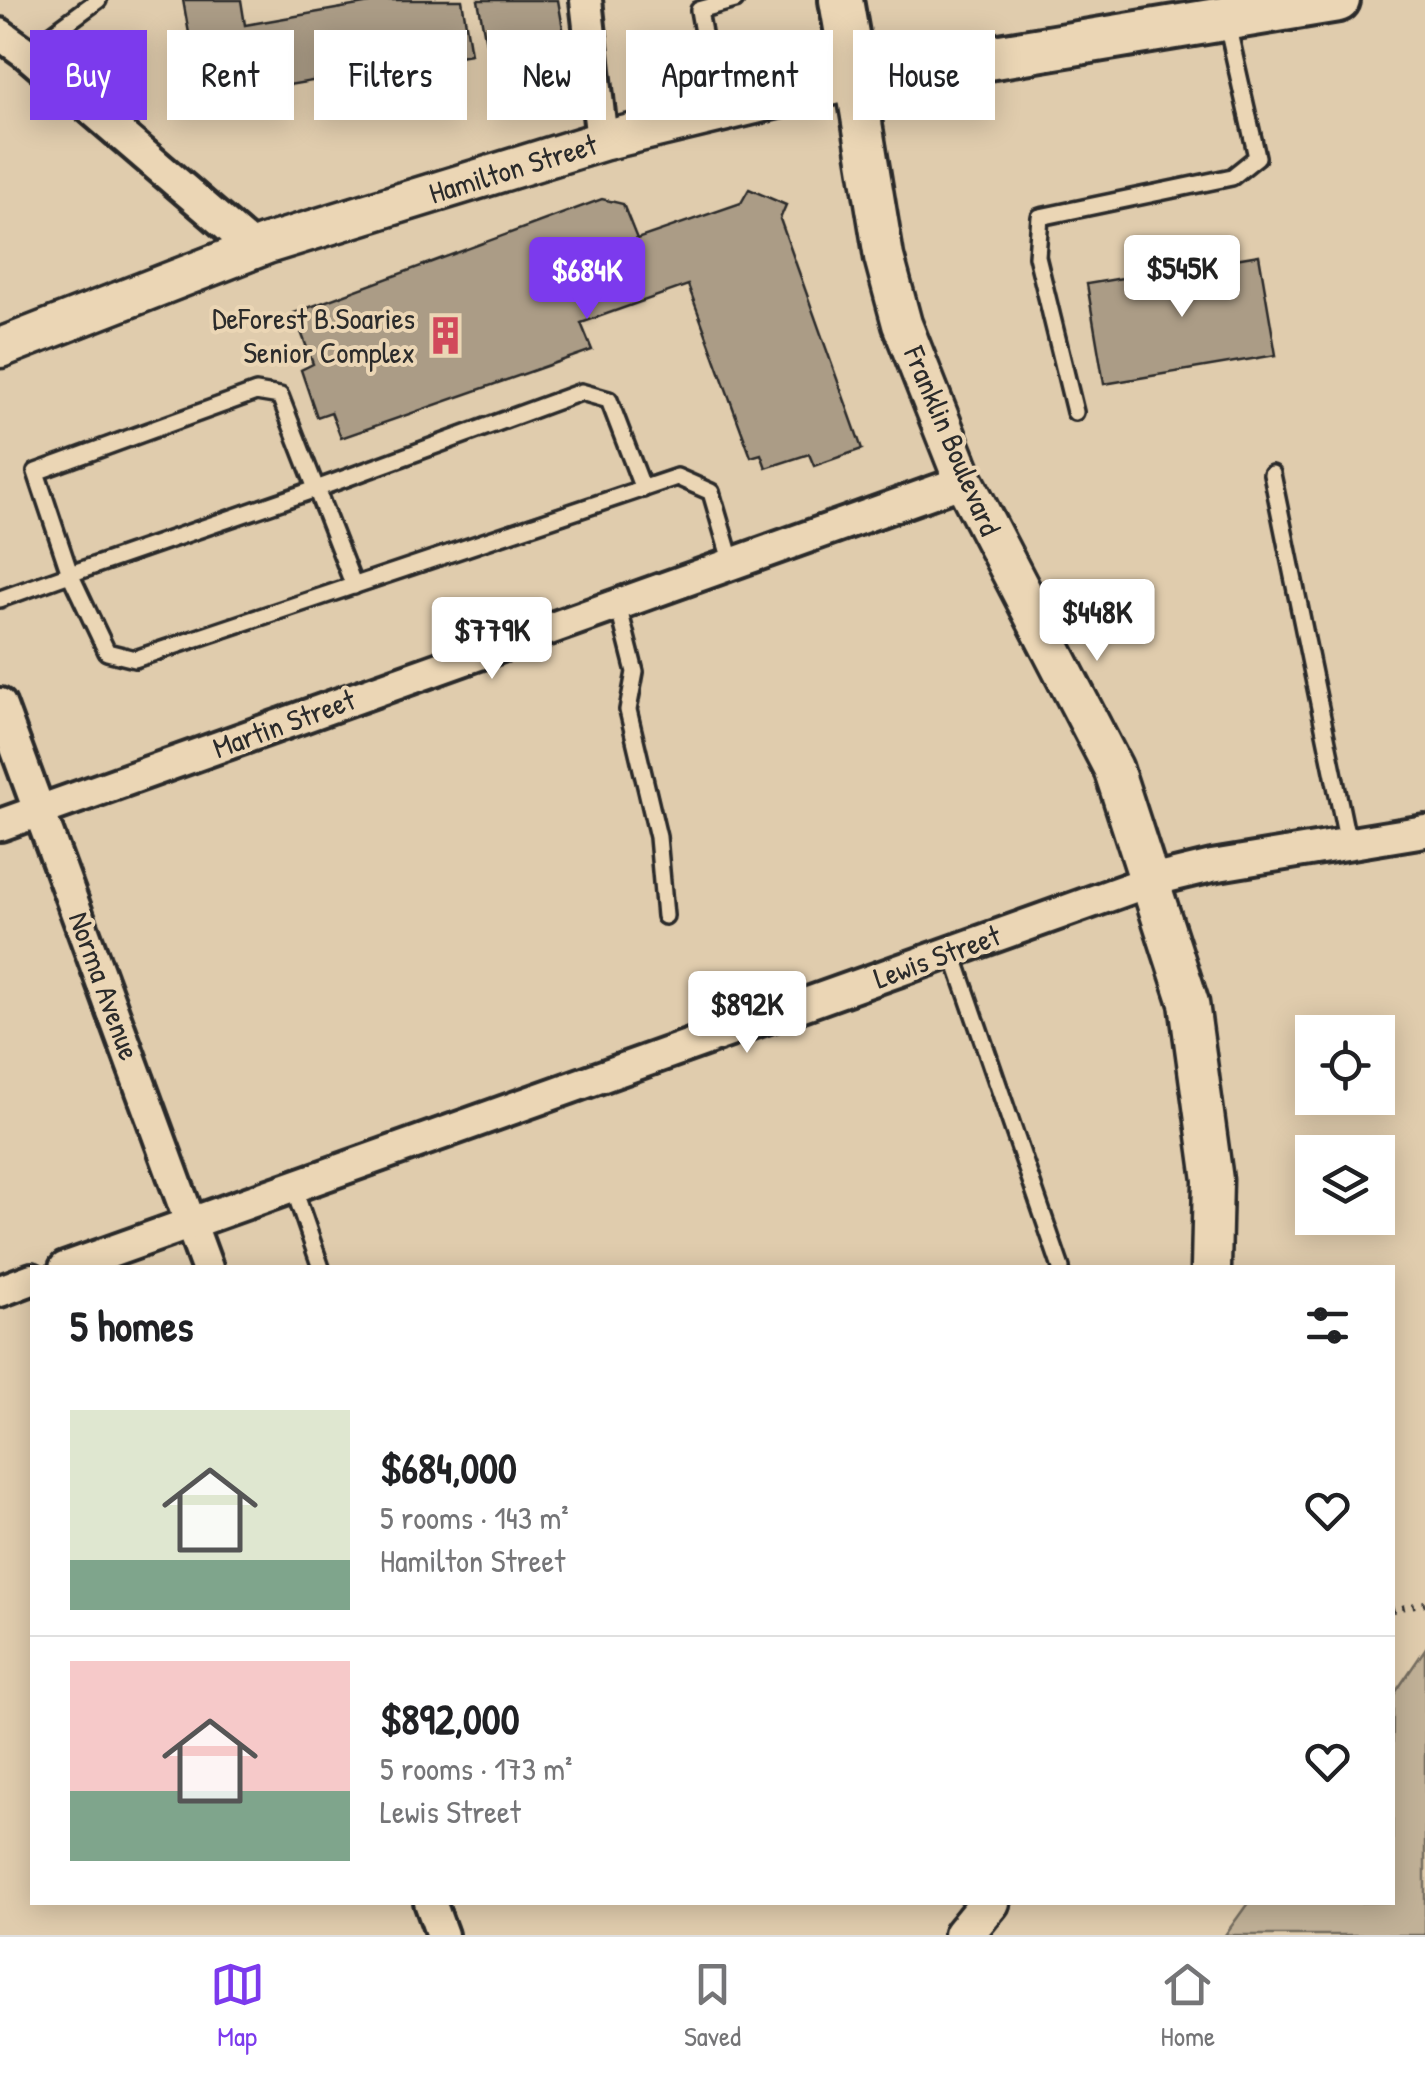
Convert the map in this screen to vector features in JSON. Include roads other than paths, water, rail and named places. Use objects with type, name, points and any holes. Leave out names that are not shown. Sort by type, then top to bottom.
[{"type":"main road","name":"Franklin Boulevard","points":[[841,0],[853,69]]},
{"type":"main road","name":"Hamilton Street","points":[[995,53],[1224,9],[1338,0]]},
{"type":"street","points":[[586,0],[602,141]]},
{"type":"street","points":[[0,34],[254,248]]},
{"type":"street","name":"Hamilton Street","points":[[0,348],[254,248],[602,141],[689,120]]},
{"type":"street","name":"Franklin Boulevard","points":[[862,120],[884,257],[902,324],[964,482],[1113,768],[1189,1004],[1213,1180],[1211,1265]]},
{"type":"street","name":"Martin Street","points":[[0,825],[964,482]]},
{"type":"street","name":"Norma Avenue","points":[[0,704],[206,1265]]},
{"type":"street","name":"Lewis Street","points":[[73,1265],[1150,880],[1212,866],[1425,832]]},
{"type":"street","points":[[0,1291],[30,1280]]},
{"type":"street","points":[[431,1905],[442,1935]]},
{"type":"street","points":[[963,1935],[988,1905]]},
{"type":"lane","points":[[26,52],[98,0]]},
{"type":"lane","points":[[703,30],[699,10],[735,0]]},
{"type":"lane","points":[[1075,412],[1037,256],[1040,217],[1232,177],[1257,156],[1224,9]]},
{"type":"lane","points":[[354,586],[280,396],[256,392],[36,472],[70,574],[107,652],[135,659],[354,586],[643,489],[677,477],[711,492],[732,564]]},
{"type":"lane","points":[[0,599],[316,490],[581,392],[608,400],[643,489]]},
{"type":"lane","points":[[1272,474],[1348,844]]},
{"type":"lane","points":[[618,605],[635,672],[628,710],[658,837],[665,916]]},
{"type":"lane","points":[[952,951],[1060,1265]]},
{"type":"lane","points":[[292,1186],[320,1265]]},
{"type":"place","name":"DeForest B.Soaries Senior Complex","points":[[445,336]]}]
